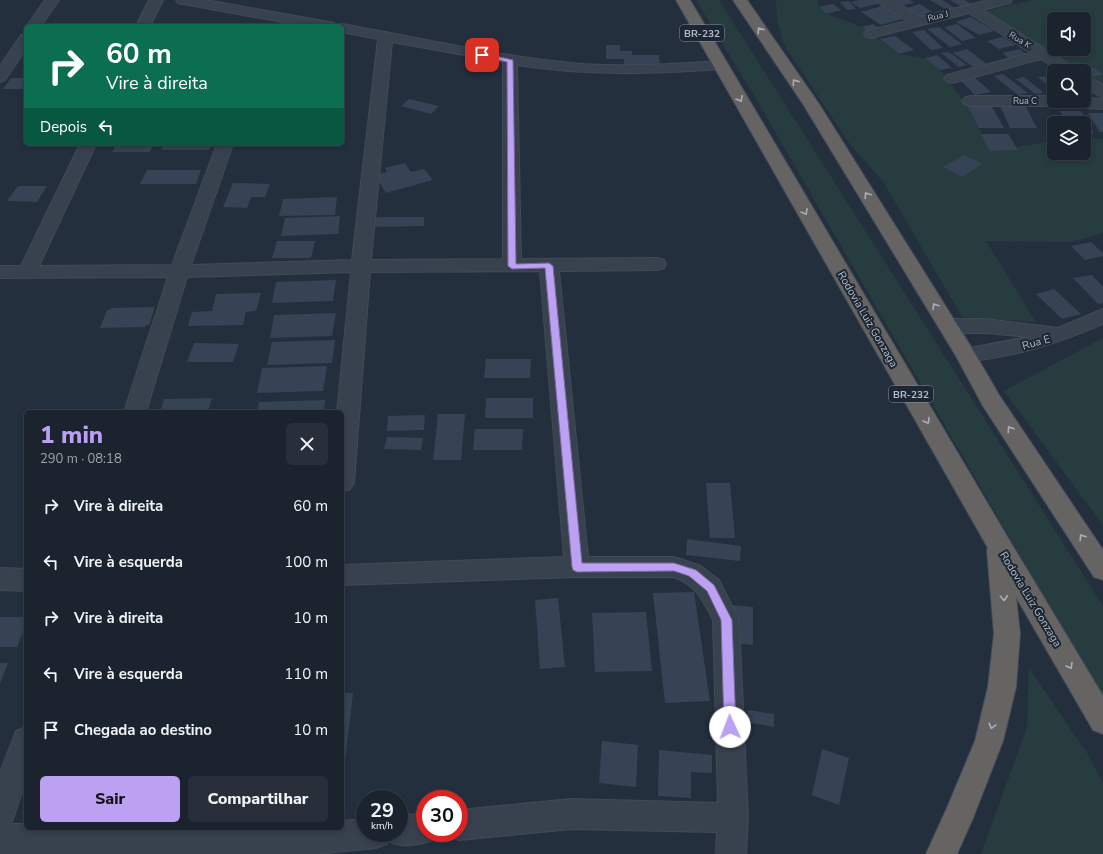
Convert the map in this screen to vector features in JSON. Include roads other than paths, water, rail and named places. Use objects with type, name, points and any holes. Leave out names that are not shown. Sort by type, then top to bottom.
[{"type":"highway","name":"Rodovia Luiz Gonzaga","points":[[683,0],[999,545],[1103,721]]},
{"type":"highway","points":[[740,0],[811,104],[966,355],[991,400],[1103,570]]},
{"type":"highway","points":[[941,854],[958,818],[988,741],[1002,687],[1007,634],[999,545]]},
{"type":"street","points":[[35,24],[52,0]]},
{"type":"street","points":[[145,24],[156,0]]},
{"type":"street","points":[[183,0],[270,21],[306,24]]},
{"type":"street","points":[[884,0],[917,21]]},
{"type":"street","name":"Rua J","points":[[871,34],[917,21],[1005,0]]},
{"type":"street","name":"Rua K","points":[[970,8],[1059,64]]},
{"type":"street","points":[[344,28],[510,60],[583,68],[646,69],[721,65]]},
{"type":"street","points":[[344,460],[361,266],[385,36]]},
{"type":"street","points":[[0,77],[24,41]]},
{"type":"street","points":[[952,78],[1043,54]]},
{"type":"street","points":[[510,60],[512,266]]},
{"type":"street","points":[[1091,84],[1103,92]]},
{"type":"street","name":"Rua C","points":[[970,101],[1052,101],[1103,104]]},
{"type":"street","points":[[27,272],[87,146]]},
{"type":"street","points":[[136,410],[179,271],[224,146]]},
{"type":"street","points":[[2,276],[27,272],[179,271],[361,266],[549,266],[657,264]]},
{"type":"street","points":[[549,266],[577,567]]},
{"type":"street","name":"Rua E","points":[[966,355],[1001,351],[1034,343],[1062,334],[1103,316]]},
{"type":"street","points":[[948,326],[986,326],[1062,334]]},
{"type":"street","points":[[344,575],[577,567],[674,567],[692,573],[710,588],[726,620],[733,818],[731,854]]},
{"type":"street","points":[[0,579],[24,580]]},
{"type":"street","points":[[0,814],[24,746]]},
{"type":"street","points":[[468,824],[572,814],[733,818]]},
{"type":"street","points":[[0,839],[275,842],[356,835]]}]
